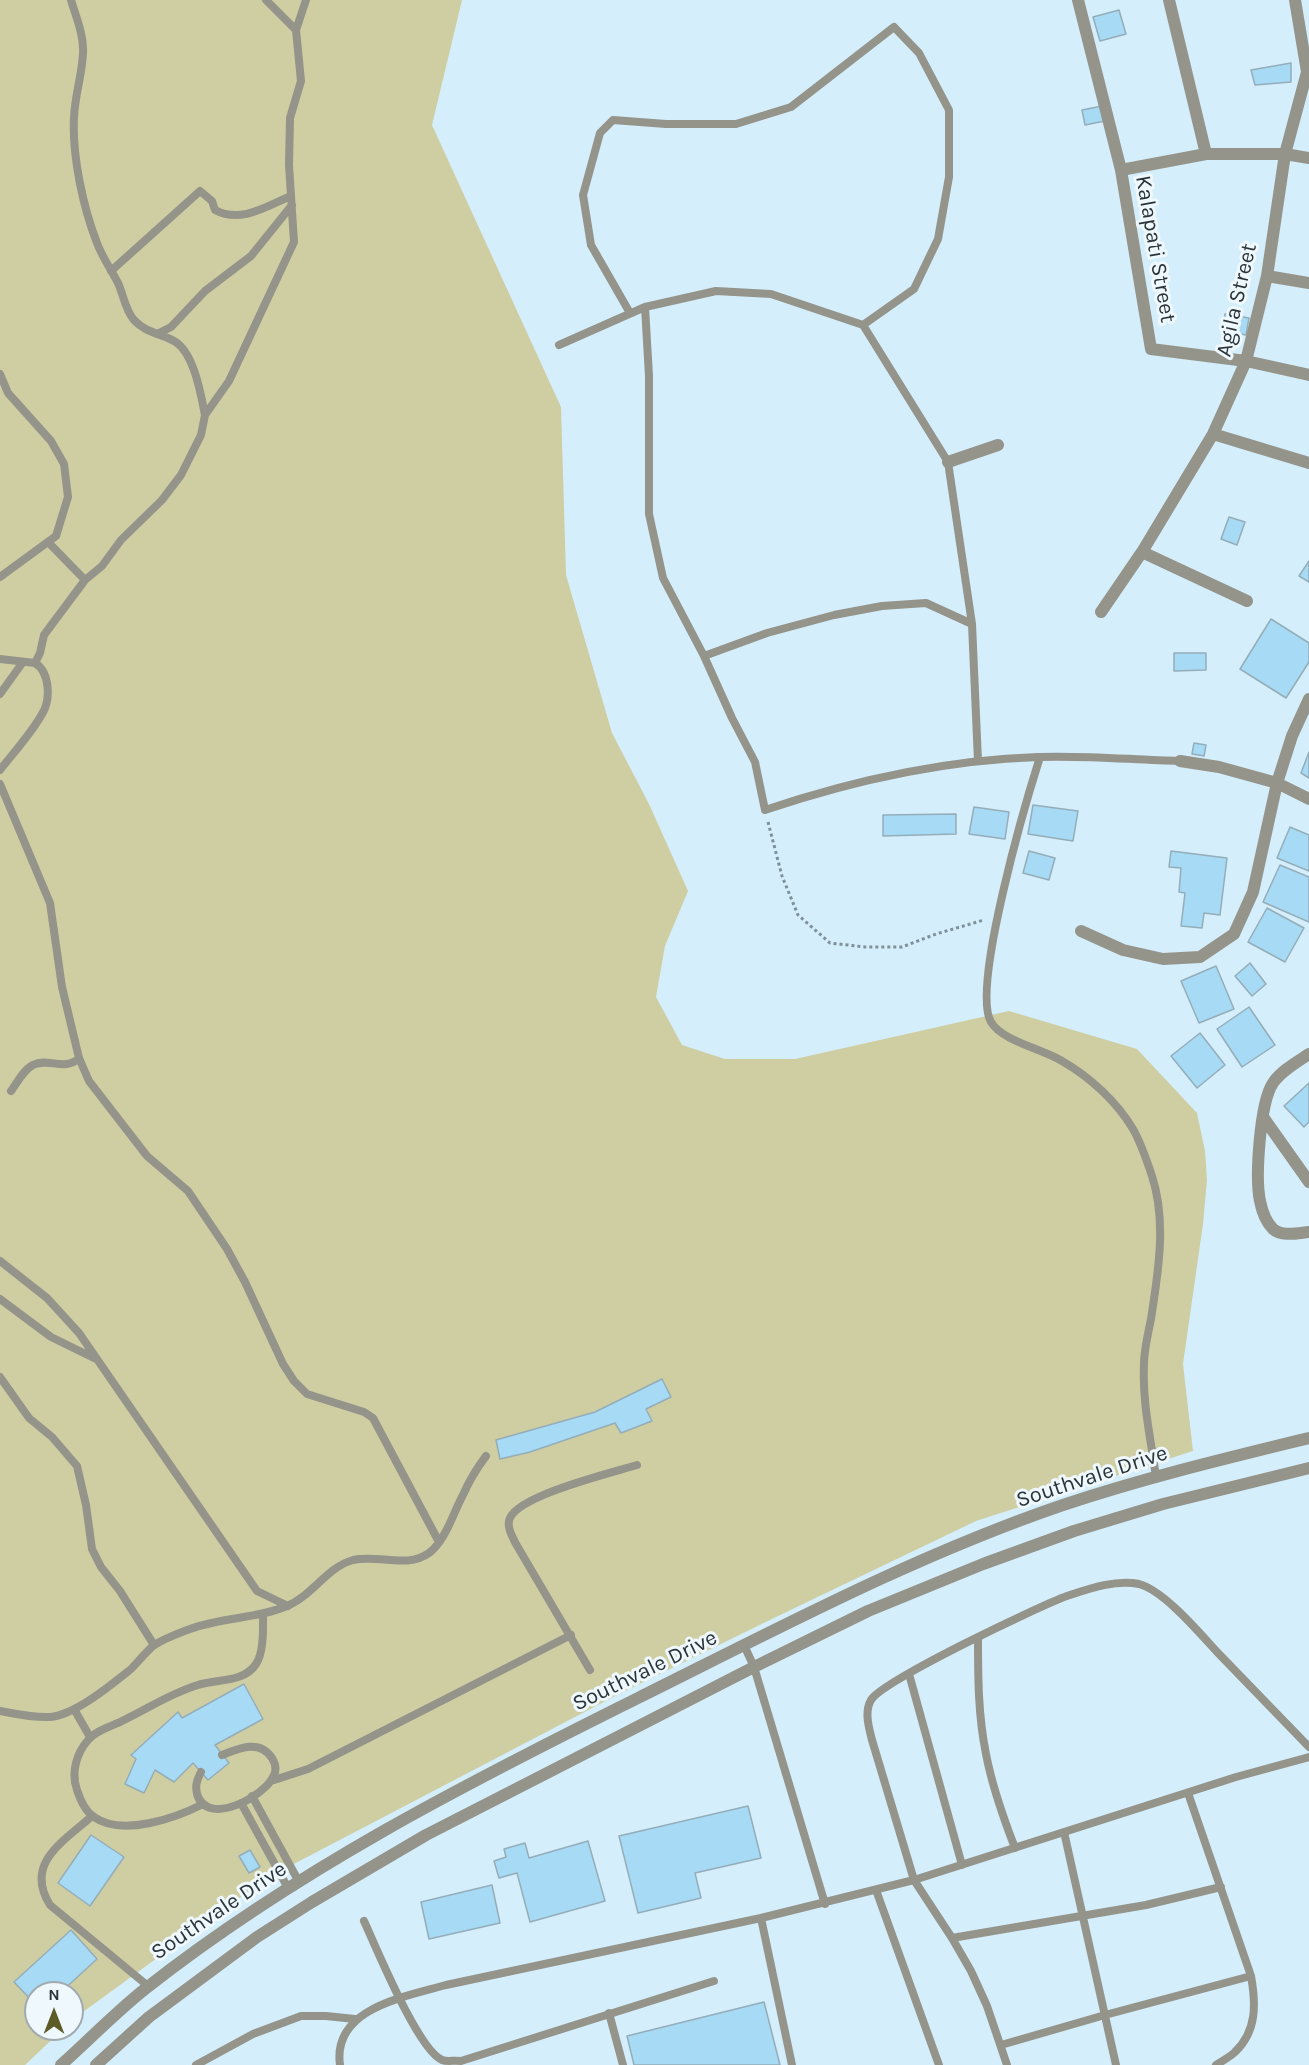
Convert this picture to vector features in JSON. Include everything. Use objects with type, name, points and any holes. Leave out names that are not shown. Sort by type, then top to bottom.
[{"type":"street","name":"Kalapati Street","points":[[1078,0],[1120,170],[1151,349],[1246,361],[1309,375]]},
{"type":"street","points":[[1169,0],[1206,153]]},
{"type":"street","name":"Agila Street","points":[[1101,612],[1142,552],[1213,434],[1246,361],[1267,276],[1286,154],[1307,72],[1295,0]]},
{"type":"street","points":[[1120,170],[1206,153],[1286,154],[1309,158]]},
{"type":"street","points":[[1267,276],[1309,283]]},
{"type":"street","points":[[1213,434],[1309,463]]},
{"type":"street","points":[[948,462],[998,445]]},
{"type":"street","points":[[1142,552],[1247,601]]},
{"type":"street","points":[[1081,931],[1123,950],[1162,959],[1200,957],[1234,934],[1253,892],[1277,783],[1292,736],[1309,699]]},
{"type":"street","points":[[1180,761],[1219,767],[1277,783],[1309,799]]},
{"type":"street","points":[[1309,1054],[1273,1082],[1265,1101],[1258,1186],[1266,1220],[1275,1232],[1290,1234],[1309,1232]]},
{"type":"street","points":[[1263,1117],[1309,1182]]},
{"type":"street","name":"Southvale Drive","points":[[61,2065],[148,1986],[245,1916],[412,1814],[517,1758],[857,1589],[973,1539],[1063,1505],[1156,1477],[1309,1438]]},
{"type":"street","name":"Southvale Drive","points":[[96,2065],[149,2017],[257,1937],[312,1902],[426,1835],[754,1667],[868,1611],[983,1564],[1074,1531],[1163,1504],[1309,1468]]},
{"type":"lane","points":[[71,0],[82,38],[83,52],[74,115],[75,148],[82,190],[96,242],[124,298],[127,310],[146,330],[176,342],[184,349],[197,382],[205,416]]},
{"type":"lane","points":[[266,0],[296,30]]},
{"type":"lane","points":[[35,663],[44,635],[85,580],[102,566],[121,540],[162,501],[180,475],[201,435],[205,416],[229,381],[294,242],[290,118],[300,81],[296,30],[306,0]]},
{"type":"lane","points":[[630,313],[591,245],[584,205],[583,195],[600,133],[613,120],[666,124],[736,124],[791,107],[894,27],[919,53],[949,110],[949,177],[938,238],[914,289],[863,325]]},
{"type":"lane","points":[[111,271],[200,191],[212,201],[215,210],[225,215],[241,216],[292,200]]},
{"type":"lane","points":[[157,334],[171,327],[205,291],[251,256],[292,200]]},
{"type":"lane","points":[[558,345],[645,307],[716,291],[771,294],[863,325],[948,462],[972,624],[978,761]]},
{"type":"lane","points":[[645,307],[649,376],[649,514],[663,578],[755,762],[765,810],[821,791],[877,778],[978,761],[1040,757],[1180,761]]},
{"type":"lane","points":[[0,374],[8,393],[51,441],[64,464],[68,497],[56,536],[0,577]]},
{"type":"lane","points":[[48,542],[85,580]]},
{"type":"lane","points":[[704,656],[767,633],[834,615],[882,606],[926,603],[972,624]]},
{"type":"lane","points":[[0,659],[35,663],[40,666],[47,681],[47,699],[44,712],[0,770]]},
{"type":"lane","points":[[0,694],[23,662]]},
{"type":"lane","points":[[1040,757],[1023,812],[998,918],[987,978],[986,1002],[990,1021],[998,1031],[1062,1060],[1105,1093],[1134,1130],[1153,1177],[1161,1218],[1157,1280],[1144,1363],[1144,1395],[1156,1477]]},
{"type":"lane","points":[[0,784],[50,903],[62,987],[79,1058],[89,1081],[147,1156],[188,1191],[245,1282],[283,1365],[294,1381],[307,1394],[364,1412],[373,1418],[439,1542]]},
{"type":"lane","points":[[11,1091],[31,1065],[42,1062],[67,1065],[79,1058]]},
{"type":"lane","points":[[0,1261],[47,1298],[79,1333],[257,1591],[288,1606]]},
{"type":"lane","points":[[0,1299],[51,1337],[97,1359]]},
{"type":"lane","points":[[0,1377],[29,1418],[52,1437],[77,1466],[86,1505],[92,1549],[101,1567],[120,1591],[154,1645]]},
{"type":"lane","points":[[0,1711],[51,1717],[74,1709],[131,1668],[154,1645],[190,1629],[223,1619],[263,1615],[288,1606],[309,1593],[338,1567],[353,1560],[420,1558],[439,1542],[473,1475],[486,1456]]},
{"type":"lane","points":[[590,1670],[516,1544],[509,1530],[510,1518],[522,1504],[544,1494],[637,1465]]},
{"type":"lane","points":[[1007,2065],[983,1997],[952,1938],[914,1880],[868,1722],[871,1700],[909,1674],[978,1637],[1065,1597],[1113,1584],[1137,1584],[1154,1590],[1182,1616],[1309,1747]]},
{"type":"lane","points":[[203,1804],[172,1817],[147,1824],[124,1825],[102,1822],[92,1816],[80,1798],[75,1782],[75,1764],[90,1737],[172,1694],[200,1684],[232,1679],[246,1674],[257,1664],[263,1640],[263,1615]]},
{"type":"lane","points":[[201,1772],[196,1782],[196,1789],[203,1804],[211,1809],[221,1809],[241,1803],[271,1781],[308,1769],[571,1635]]},
{"type":"lane","points":[[978,1637],[979,1699],[986,1753],[999,1806],[1015,1848]]},
{"type":"lane","points":[[744,1646],[754,1667],[825,1904]]},
{"type":"lane","points":[[909,1674],[962,1865]]},
{"type":"lane","points":[[74,1709],[90,1737]]},
{"type":"lane","points":[[222,1755],[246,1746],[256,1746],[266,1750],[273,1759],[276,1769],[271,1781]]},
{"type":"lane","points":[[340,2065],[341,2038],[355,2019],[399,1999],[446,1985],[825,1904],[914,1880],[1236,1777],[1309,1757]]},
{"type":"lane","points":[[1188,1793],[1251,1976],[1255,2000],[1254,2018],[1249,2032],[1236,2051],[1215,2065]]},
{"type":"lane","points":[[252,1797],[294,1885]]},
{"type":"lane","points":[[241,1803],[294,1885]]},
{"type":"lane","points":[[92,1816],[54,1851],[42,1866],[40,1880],[42,1893],[50,1905],[148,1986]]},
{"type":"lane","points":[[1064,1832],[1116,2065]]},
{"type":"lane","points":[[952,1938],[1146,1905],[1221,1887]]},
{"type":"lane","points":[[876,1890],[939,2065]]},
{"type":"lane","points":[[761,1918],[792,2065]]},
{"type":"lane","points":[[364,1921],[399,1999],[430,2050],[442,2060],[461,2061],[714,1981]]},
{"type":"lane","points":[[1001,2045],[1105,2014],[1251,1976]]},
{"type":"lane","points":[[609,2013],[623,2065]]},
{"type":"lane","points":[[196,2065],[253,2034],[301,2016],[355,2019]]},
{"type":"path","points":[[765,810],[782,876],[798,915],[830,943],[865,947],[902,947],[982,920],[998,918]]},
{"type":"green space","points":[[0,0],[462,0],[432,125],[561,407],[566,575],[612,733],[649,804],[688,891],[665,946],[656,997],[682,1045],[725,1059],[795,1059],[1009,1011],[1137,1049],[1197,1113],[1205,1151],[1207,1180],[1203,1224],[1183,1364],[1193,1451],[976,1521],[619,1694],[267,1878],[84,2011],[84,1981],[24,1981],[24,2041],[50,2041],[25,2065],[0,2065]]},
{"type":"building","points":[[1119,10],[1126,34],[1100,41],[1093,17]]},
{"type":"building","points":[[1291,63],[1291,82],[1255,85],[1251,70]]},
{"type":"building","points":[[1102,106],[1105,121],[1085,125],[1082,110]]},
{"type":"building","points":[[1225,314],[1249,318],[1246,335],[1222,331]]},
{"type":"building","points":[[1229,517],[1245,522],[1237,545],[1221,539]]},
{"type":"building","points":[[1309,561],[1309,582],[1299,576]]},
{"type":"building","points":[[1271,619],[1309,643],[1309,662],[1286,698],[1240,669]]},
{"type":"building","points":[[1174,653],[1206,653],[1206,670],[1174,671]]},
{"type":"building","points":[[1194,743],[1206,745],[1204,756],[1192,754]]},
{"type":"building","points":[[1309,752],[1309,778],[1301,773]]},
{"type":"building","points":[[1033,805],[1078,811],[1073,841],[1028,834]]},
{"type":"building","points":[[974,807],[1009,812],[1005,839],[969,834]]},
{"type":"building","points":[[956,814],[956,834],[883,836],[883,815]]},
{"type":"building","points":[[1290,827],[1309,835],[1309,871],[1277,858]]},
{"type":"building","points":[[1029,851],[1055,858],[1049,880],[1023,873]]},
{"type":"building","points":[[1171,851],[1227,858],[1220,915],[1204,913],[1202,928],[1181,926],[1185,893],[1179,892],[1181,868],[1169,867]]},
{"type":"building","points":[[1280,865],[1309,877],[1309,922],[1263,902]]},
{"type":"building","points":[[1267,908],[1304,928],[1285,962],[1248,942]]},
{"type":"building","points":[[1250,963],[1266,984],[1252,996],[1235,976]]},
{"type":"building","points":[[1216,966],[1234,1009],[1199,1023],[1181,981]]},
{"type":"building","points":[[1249,1007],[1275,1045],[1242,1067],[1217,1029]]},
{"type":"building","points":[[1200,1033],[1225,1065],[1197,1088],[1171,1056]]},
{"type":"building","points":[[1309,1083],[1309,1122],[1304,1127],[1284,1106]]},
{"type":"building","points":[[662,1379],[671,1397],[646,1409],[652,1421],[621,1433],[615,1423],[530,1452],[500,1459],[496,1440],[595,1412]]},
{"type":"building","points":[[1147,1453],[1150,1464],[1138,1467],[1135,1456]]},
{"type":"building","points":[[244,1684],[263,1719],[215,1745],[229,1763],[208,1780],[193,1763],[174,1782],[155,1770],[144,1793],[125,1784],[136,1759],[131,1755],[178,1712],[182,1718]]},
{"type":"building","points":[[748,1806],[761,1858],[695,1873],[701,1898],[638,1913],[619,1836]]},
{"type":"building","points":[[91,1835],[124,1857],[90,1906],[58,1883]]},
{"type":"building","points":[[588,1841],[605,1901],[530,1922],[517,1873],[499,1878],[494,1861],[506,1857],[504,1849],[525,1843],[529,1858]]},
{"type":"building","points":[[250,1850],[260,1867],[249,1873],[239,1856]]},
{"type":"building","points":[[492,1885],[500,1923],[429,1939],[421,1902]]},
{"type":"building","points":[[71,1930],[97,1959],[73,1981],[24,1981],[24,1992],[14,1982]]},
{"type":"building","points":[[764,2002],[780,2065],[634,2065],[627,2036]]}]
